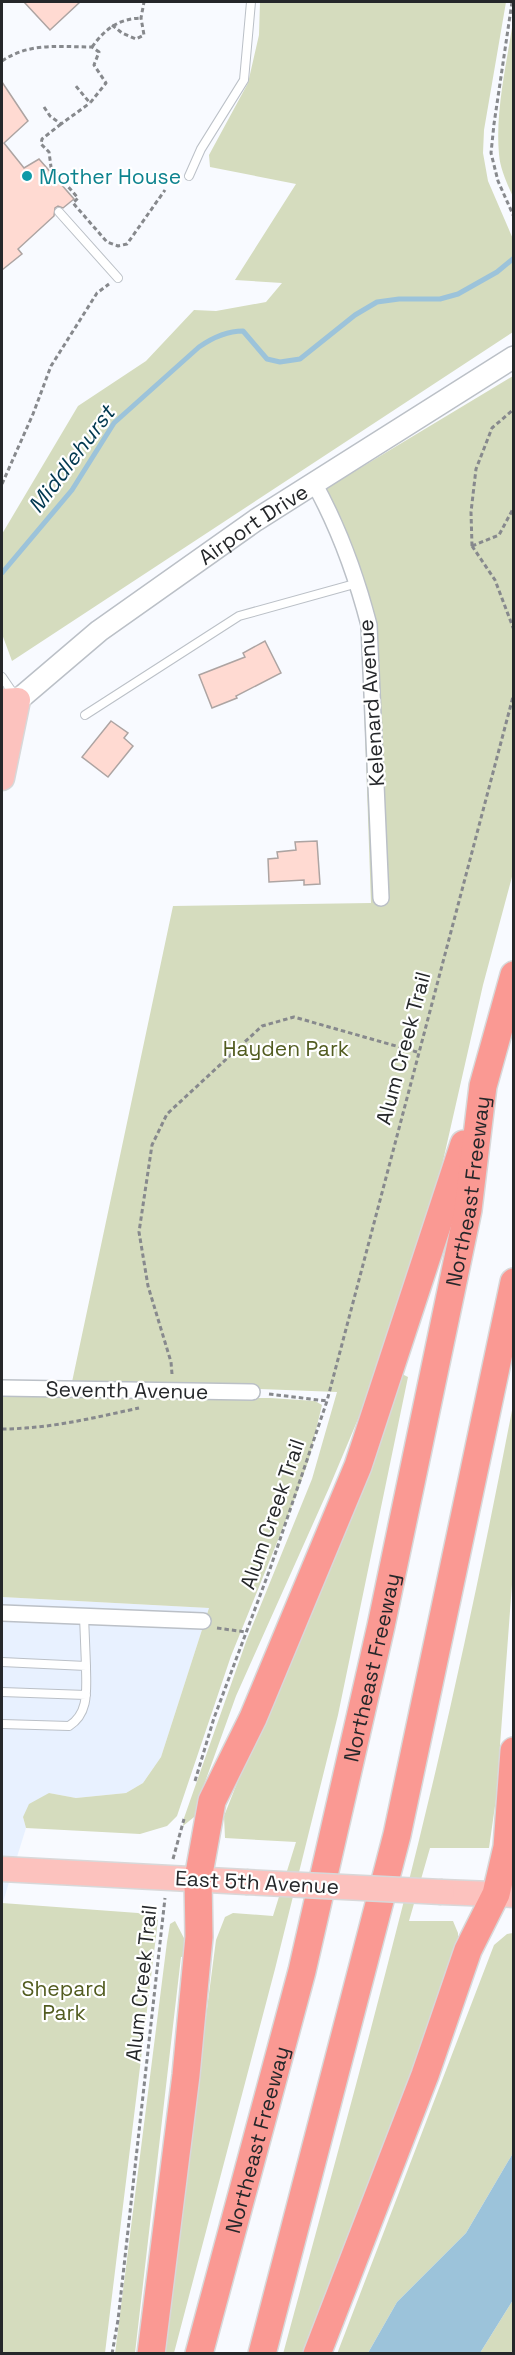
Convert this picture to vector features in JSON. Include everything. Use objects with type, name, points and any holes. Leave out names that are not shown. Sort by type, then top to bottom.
[{"type":"highway","name":"Northeast Freeway","points":[[199,2354],[302,1971],[381,1626],[468,1210],[483,1086],[513,975]]},
{"type":"highway","points":[[151,2354],[199,1937],[198,1879],[212,1801],[253,1718],[358,1466],[483,1086]]},
{"type":"highway","points":[[262,2354],[397,1835],[513,1282]]},
{"type":"highway","points":[[317,2354],[425,2075],[468,1950],[505,1895],[513,1751]]},
{"type":"main road","name":"Airport Drive","points":[[10,700],[99,631],[256,520],[513,357]]},
{"type":"main road","points":[[2,778],[10,700]]},
{"type":"main road","name":"East 5th Avenue","points":[[2,1869],[505,1895]]},
{"type":"street","name":"Kelenard Avenue","points":[[314,483],[334,520],[358,583],[369,625],[381,898]]},
{"type":"street","name":"Seventh Avenue","points":[[2,1388],[252,1392]]},
{"type":"street","points":[[2,1613],[203,1621]]},
{"type":"lane","points":[[189,176],[201,149],[244,80],[251,2]]},
{"type":"lane","points":[[59,212],[118,278]]},
{"type":"lane","points":[[85,715],[239,616],[358,583]]},
{"type":"lane","points":[[2,677],[10,700]]},
{"type":"lane","points":[[2,1724],[69,1726],[77,1721],[82,1713],[86,1695],[84,1616]]},
{"type":"lane","points":[[2,1662],[86,1666]]},
{"type":"lane","points":[[2,1692],[86,1695]]},
{"type":"path","points":[[112,25],[122,33],[136,39],[144,35],[141,18],[144,2]]},
{"type":"path","points":[[512,2],[491,153],[498,181],[513,217]]},
{"type":"path","points":[[92,47],[112,25],[123,20],[141,18]]},
{"type":"path","points":[[2,61],[15,52],[39,46],[92,47],[99,52],[94,65],[106,83],[90,103],[42,139],[41,144],[49,152],[51,167],[78,198],[74,203],[107,242],[118,246],[127,244],[165,190]]},
{"type":"path","points":[[75,85],[90,103]]},
{"type":"path","points":[[45,107],[50,116],[61,124]]},
{"type":"path","points":[[2,484],[51,366],[97,292],[118,278]]},
{"type":"path","points":[[513,409],[492,428],[476,470],[471,512],[472,546],[495,580],[513,630]]},
{"type":"path","points":[[472,546],[499,535],[513,507]]},
{"type":"path","name":"Alum Creek Trail","points":[[194,1786],[214,1718],[270,1569],[327,1401],[513,693]]},
{"type":"path","points":[[174,1391],[171,1362],[148,1286],[139,1232],[152,1145],[166,1114],[262,1026],[294,1017],[417,1052]]},
{"type":"path","points":[[252,1392],[327,1401]]},
{"type":"path","points":[[2,1429],[30,1429],[141,1408]]},
{"type":"path","points":[[203,1621],[210,1627],[246,1632]]},
{"type":"path","name":"Alum Creek Trail","points":[[112,2354],[118,2320],[167,1878],[187,1809]]},
{"type":"shaded area","points":[[2,1597],[209,1608],[161,1757],[143,1783],[126,1793],[76,1798],[49,1793],[23,1817],[26,1828],[2,1905]]},
{"type":"green space","points":[[260,2],[506,2],[484,130],[483,153],[488,181],[513,239],[513,332],[12,661],[2,634],[2,534],[78,406],[146,361],[194,310],[216,311],[266,302],[282,283],[235,280],[296,184],[210,167],[209,155],[248,83],[259,35]]},
{"type":"green space","points":[[513,21],[513,197],[501,165],[498,138],[502,87]]},
{"type":"green space","name":"Hayden Park","points":[[513,376],[513,873],[483,985],[433,1205],[369,1393],[236,1696],[200,1796],[199,1813],[183,1826],[247,1639],[312,1479],[337,1392],[72,1382],[173,906],[371,903],[361,619],[341,545],[312,497]]},
{"type":"green space","points":[[400,1373],[408,1377],[338,1715],[275,1969],[174,2353],[162,2354],[216,1940],[225,1917],[233,1913],[273,1916],[296,1842],[225,1838],[224,1816]]},
{"type":"green space","points":[[2,1395],[79,1398],[270,1398],[315,1401],[322,1405],[309,1459],[297,1493],[231,1656],[177,1816],[167,1826],[140,1834],[26,1828],[23,1817],[29,1804],[49,1793],[76,1798],[126,1793],[143,1783],[161,1757],[209,1608],[2,1597]]},
{"type":"green space","points":[[513,1405],[513,1571],[496,1799],[489,1848],[430,1848],[409,1921],[453,1921],[458,1933],[458,1946],[307,2353],[283,2354],[363,2060],[419,1839],[467,1630]]},
{"type":"green space","name":"Shepard Park","points":[[2,1903],[138,1913],[158,1920],[105,2353],[2,2353]]},
{"type":"green space","points":[[175,1921],[185,1940],[188,1956],[181,1957],[135,2353],[115,2354],[167,1942],[170,1924]]},
{"type":"green space","points":[[513,1933],[513,2153],[466,2233],[397,2302],[368,2353],[337,2354],[494,1945],[507,1934]]},
{"type":"green space","points":[[513,2300],[513,2353],[480,2353]]},
{"type":"water","points":[[513,2153],[513,2300],[480,2353],[368,2353],[397,2302],[466,2233]]},
{"type":"building","points":[[24,2],[80,2],[50,30]]},
{"type":"building","name":"Mother House","points":[[2,82],[28,121],[4,143],[24,168],[39,159],[74,199],[63,208],[58,206],[55,208],[54,216],[18,249],[22,254],[2,270]]},
{"type":"building","points":[[265,641],[281,673],[236,696],[237,698],[212,708],[199,675],[245,657],[243,653]]},
{"type":"building","points":[[111,721],[128,733],[124,738],[133,746],[108,777],[82,757]]},
{"type":"building","points":[[317,841],[320,884],[304,885],[304,880],[269,882],[268,859],[278,858],[277,852],[296,850],[295,842]]},
{"type":"waterway","name":"Middlehurst","points":[[2,573],[72,490],[114,423],[199,347],[214,338],[243,331],[267,359],[280,362],[300,359],[355,315],[377,302],[399,299],[440,299],[458,294],[497,272],[514,258]]},
{"type":"place","name":"Mother House","points":[[27,176]]}]
